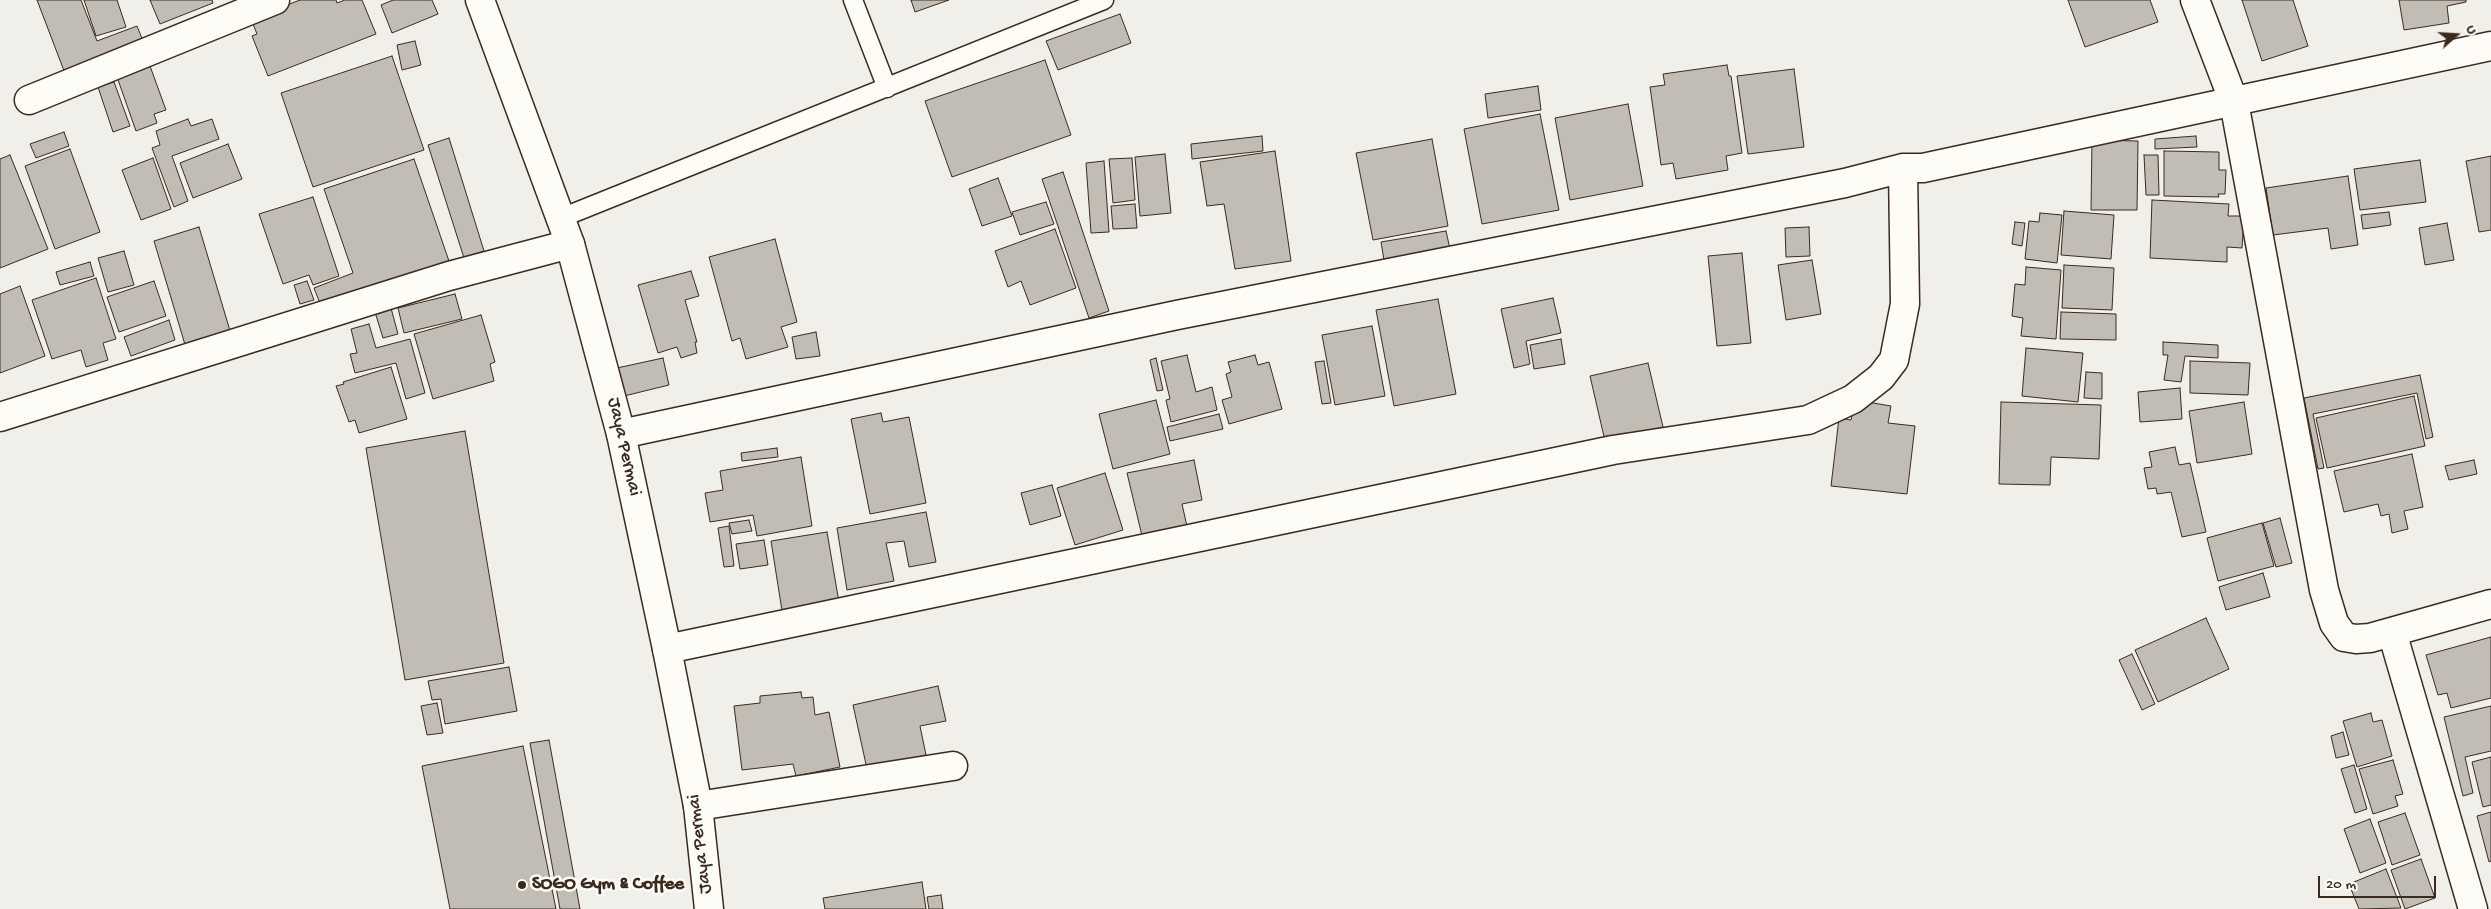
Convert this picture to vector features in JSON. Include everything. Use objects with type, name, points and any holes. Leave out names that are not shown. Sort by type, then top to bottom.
[{"type":"street","points":[[29,100],[275,0]]},
{"type":"street","name":"Jaya Permai","points":[[480,0],[570,244],[621,434],[698,806],[709,909]]},
{"type":"street","points":[[2195,0],[2234,102],[2326,597],[2334,623],[2344,637],[2356,639],[2370,638],[2491,604]]},
{"type":"street","points":[[621,434],[1186,313],[1845,183],[2491,46]]},
{"type":"street","points":[[667,649],[1613,450],[1808,420],[1853,399],[1881,377],[1894,360],[1905,304],[1913,168]]},
{"type":"street","points":[[0,417],[449,276],[570,244]]},
{"type":"street","points":[[2392,632],[2472,909]]},
{"type":"street","points":[[698,806],[953,766]]},
{"type":"lane","points":[[853,0],[887,88]]},
{"type":"lane","points":[[561,218],[1104,0]]},
{"type":"building","points":[[37,0],[81,0],[97,41],[137,26],[145,46],[66,76]]},
{"type":"building","points":[[84,0],[117,0],[126,27],[96,36]]},
{"type":"building","points":[[150,0],[212,0],[213,3],[160,24]]},
{"type":"building","points":[[300,0],[336,0],[337,3],[345,0],[362,0],[376,34],[268,76],[252,36],[257,34],[251,19]]},
{"type":"building","points":[[393,0],[432,0],[438,14],[392,33],[381,5]]},
{"type":"building","points":[[911,0],[949,0],[915,12]]},
{"type":"building","points":[[2068,0],[2150,0],[2158,22],[2085,47]]},
{"type":"building","points":[[2242,0],[2293,0],[2308,46],[2262,61]]},
{"type":"building","points":[[2399,0],[2466,0],[2466,2],[2447,6],[2449,23],[2404,30]]},
{"type":"building","points":[[1120,14],[1131,43],[1058,70],[1046,41]]},
{"type":"building","points":[[415,41],[421,65],[402,70],[397,45]]},
{"type":"building","points":[[392,56],[424,150],[313,187],[281,93]]},
{"type":"building","points":[[1045,60],[1071,135],[952,177],[925,101]]},
{"type":"building","points":[[1727,65],[1729,76],[1731,76],[1742,153],[1726,156],[1728,170],[1676,179],[1673,163],[1661,165],[1650,87],[1665,85],[1663,74]]},
{"type":"building","points":[[150,66],[166,110],[154,114],[157,123],[136,131],[117,77]]},
{"type":"building","points":[[1794,69],[1804,147],[1748,154],[1737,76]]},
{"type":"building","points":[[114,82],[130,126],[113,132],[98,87]]},
{"type":"building","points":[[1538,86],[1541,110],[1488,118],[1485,94]]},
{"type":"building","points":[[1628,104],[1643,186],[1570,200],[1555,118]]},
{"type":"building","points":[[1540,114],[1559,210],[1482,224],[1464,129]]},
{"type":"building","points":[[188,119],[191,126],[212,119],[219,139],[172,156],[188,201],[174,207],[152,148],[160,145],[156,131]]},
{"type":"building","points":[[64,132],[69,146],[36,158],[30,144]]},
{"type":"building","points":[[1262,136],[1263,151],[1192,159],[1191,144]]},
{"type":"building","points":[[2196,136],[2197,147],[2155,149],[2155,139]]},
{"type":"building","points":[[449,138],[484,251],[464,258],[428,145]]},
{"type":"building","points":[[1432,139],[1448,226],[1373,240],[1356,153]]},
{"type":"building","points":[[2092,140],[2138,141],[2137,210],[2091,210]]},
{"type":"building","points":[[228,144],[242,179],[193,198],[180,163]]},
{"type":"building","points":[[70,149],[100,232],[55,249],[25,166]]},
{"type":"building","points":[[1275,151],[1291,261],[1235,269],[1224,204],[1207,206],[1200,162]]},
{"type":"building","points":[[2164,151],[2219,152],[2219,170],[2226,170],[2225,194],[2218,194],[2219,197],[2164,196]]},
{"type":"building","points":[[1165,154],[1171,213],[1140,216],[1135,157]]},
{"type":"building","points":[[10,155],[48,249],[0,268],[0,159]]},
{"type":"building","points":[[2144,155],[2158,155],[2159,195],[2146,195]]},
{"type":"building","points":[[2491,156],[2491,230],[2479,232],[2466,161]]},
{"type":"building","points":[[153,158],[171,209],[141,220],[122,170]]},
{"type":"building","points":[[1132,158],[1135,200],[1113,203],[1109,159]]},
{"type":"building","points":[[414,159],[450,264],[321,306],[314,288],[353,273],[324,189]]},
{"type":"building","points":[[2420,160],[2426,202],[2360,210],[2354,169]]},
{"type":"building","points":[[1104,161],[1109,232],[1091,233],[1086,163]]},
{"type":"building","points":[[1063,172],[1109,311],[1089,318],[1042,179]]},
{"type":"building","points":[[2348,176],[2358,245],[2331,249],[2328,228],[2273,235],[2266,188]]},
{"type":"building","points":[[998,178],[1012,216],[982,226],[969,189]]},
{"type":"building","points":[[313,197],[339,276],[313,285],[309,275],[283,284],[259,214]]},
{"type":"building","points":[[2152,200],[2229,204],[2228,216],[2244,216],[2242,248],[2227,247],[2227,262],[2150,258]]},
{"type":"building","points":[[1046,202],[1054,224],[1020,235],[1012,212]]},
{"type":"building","points":[[1135,204],[1137,228],[1113,229],[1111,206]]},
{"type":"building","points":[[2064,211],[2114,215],[2111,259],[2061,255]]},
{"type":"building","points":[[2389,212],[2391,225],[2363,229],[2361,215]]},
{"type":"building","points":[[2040,213],[2062,215],[2057,263],[2025,259],[2029,221],[2039,222]]},
{"type":"building","points":[[2015,222],[2025,223],[2022,246],[2012,244]]},
{"type":"building","points":[[2447,223],[2454,260],[2425,265],[2419,228]]},
{"type":"building","points":[[199,227],[231,334],[186,348],[154,241]]},
{"type":"building","points":[[1809,227],[1810,256],[1786,257],[1785,228]]},
{"type":"building","points":[[1055,229],[1076,288],[1030,305],[1021,281],[1008,287],[995,251]]},
{"type":"building","points":[[1446,231],[1450,249],[1384,260],[1381,242]]},
{"type":"building","points":[[775,239],[797,322],[781,327],[788,347],[746,359],[740,338],[732,341],[709,257]]},
{"type":"building","points":[[124,251],[134,285],[108,292],[98,258]]},
{"type":"building","points":[[1742,253],[1751,343],[1717,346],[1708,256]]},
{"type":"building","points":[[1812,260],[1821,314],[1786,320],[1778,265]]},
{"type":"building","points":[[90,262],[94,276],[60,285],[56,272]]},
{"type":"building","points":[[2064,265],[2114,268],[2112,310],[2062,308]]},
{"type":"building","points":[[2026,267],[2061,270],[2056,339],[2021,336],[2023,318],[2012,316],[2015,284],[2025,285]]},
{"type":"building","points":[[691,271],[699,296],[685,300],[697,342],[695,342],[697,353],[681,358],[677,347],[658,353],[638,285]]},
{"type":"building","points":[[96,278],[116,339],[103,343],[108,360],[86,367],[81,350],[52,359],[32,300]]},
{"type":"building","points":[[154,281],[166,316],[119,332],[107,297]]},
{"type":"building","points":[[307,281],[314,300],[300,304],[294,285]]},
{"type":"building","points":[[20,286],[45,356],[0,373],[0,294]]},
{"type":"building","points":[[455,294],[462,319],[404,333],[398,308]]},
{"type":"building","points":[[1553,298],[1561,333],[1526,341],[1530,364],[1514,368],[1501,309]]},
{"type":"building","points":[[1438,299],[1456,394],[1394,406],[1376,310]]},
{"type":"building","points":[[391,308],[398,334],[383,338],[375,312]]},
{"type":"building","points":[[2061,312],[2116,314],[2116,340],[2060,339]]},
{"type":"building","points":[[481,315],[495,362],[490,364],[494,381],[433,399],[414,334]]},
{"type":"building","points":[[169,320],[175,340],[131,356],[124,337]]},
{"type":"building","points":[[369,324],[376,348],[410,339],[425,393],[406,399],[396,363],[355,373],[350,354],[357,353],[351,329]]},
{"type":"building","points":[[1372,326],[1385,396],[1335,405],[1322,335]]},
{"type":"building","points":[[816,332],[820,356],[796,359],[792,337]]},
{"type":"building","points":[[1561,339],[1565,364],[1534,369],[1530,345]]},
{"type":"building","points":[[2163,342],[2218,345],[2218,358],[2185,356],[2181,382],[2164,380],[2168,355],[2163,355]]},
{"type":"building","points":[[2026,348],[2083,353],[2078,402],[2022,396]]},
{"type":"building","points":[[1187,355],[1196,392],[1212,387],[1217,410],[1171,422],[1166,400],[1170,399],[1161,361]]},
{"type":"building","points":[[1255,355],[1258,365],[1269,362],[1282,409],[1229,424],[1222,400],[1232,397],[1226,374],[1231,372],[1228,362]]},
{"type":"building","points":[[663,358],[669,385],[624,396],[617,368]]},
{"type":"building","points":[[1156,358],[1163,390],[1157,391],[1150,360]]},
{"type":"building","points":[[1324,361],[1331,403],[1322,404],[1315,362]]},
{"type":"building","points":[[2190,361],[2250,363],[2248,395],[2190,393]]},
{"type":"building","points":[[1648,363],[1663,427],[1605,441],[1590,376]]},
{"type":"building","points":[[391,367],[407,419],[359,433],[355,420],[349,422],[336,386]]},
{"type":"building","points":[[2086,372],[2102,373],[2102,399],[2084,398]]},
{"type":"building","points":[[2420,375],[2433,437],[2426,439],[2417,393],[2313,414],[2324,468],[2318,469],[2304,398]]},
{"type":"building","points":[[2180,388],[2182,419],[2140,422],[2138,392]]},
{"type":"building","points":[[2414,396],[2425,446],[2327,468],[2316,418]]},
{"type":"building","points":[[1156,400],[1170,454],[1113,469],[1099,414]]},
{"type":"building","points":[[1855,400],[1891,406],[1888,423],[1915,426],[1907,494],[1831,486],[1839,418],[1851,420]]},
{"type":"building","points":[[2001,402],[2101,405],[2099,459],[2051,457],[2050,485],[1999,484]]},
{"type":"building","points":[[2244,402],[2252,454],[2197,463],[2189,411]]},
{"type":"building","points":[[881,413],[883,422],[909,417],[926,503],[870,514],[851,419]]},
{"type":"building","points":[[1219,414],[1223,429],[1170,441],[1167,427]]},
{"type":"building","points":[[465,431],[504,663],[405,680],[366,448]]},
{"type":"building","points":[[2175,447],[2179,465],[2190,463],[2206,532],[2182,537],[2171,492],[2157,494],[2156,488],[2148,489],[2144,468],[2152,467],[2149,452]]},
{"type":"building","points":[[777,448],[778,457],[742,461],[741,453]]},
{"type":"building","points":[[2412,454],[2423,507],[2404,511],[2408,529],[2392,533],[2389,514],[2381,516],[2378,504],[2344,512],[2334,471]]},
{"type":"building","points":[[801,457],[812,526],[757,536],[753,515],[710,522],[705,493],[723,490],[720,471]]},
{"type":"building","points":[[1194,460],[1202,500],[1182,504],[1188,531],[1143,540],[1127,473]]},
{"type":"building","points":[[2474,460],[2477,474],[2449,480],[2445,466]]},
{"type":"building","points":[[1105,473],[1123,530],[1075,545],[1057,488]]},
{"type":"building","points":[[1052,485],[1061,516],[1030,525],[1021,493]]},
{"type":"building","points":[[926,512],[936,562],[909,567],[904,541],[886,543],[894,581],[847,590],[837,528]]},
{"type":"building","points":[[2280,518],[2292,563],[2276,567],[2263,523]]},
{"type":"building","points":[[749,520],[752,531],[732,534],[729,523]]},
{"type":"building","points":[[2262,523],[2274,566],[2218,581],[2207,538]]},
{"type":"building","points":[[729,526],[734,566],[724,567],[718,528]]},
{"type":"building","points":[[827,532],[840,608],[783,617],[771,541]]},
{"type":"building","points":[[764,540],[768,565],[740,569],[736,544]]},
{"type":"building","points":[[2263,573],[2270,597],[2226,610],[2219,587]]},
{"type":"building","points":[[2206,618],[2229,669],[2158,702],[2135,650]]},
{"type":"building","points":[[2491,637],[2491,698],[2451,708],[2447,693],[2438,695],[2426,655]]},
{"type":"building","points":[[2132,654],[2155,704],[2142,710],[2119,660]]},
{"type":"building","points":[[509,667],[517,711],[445,724],[441,699],[432,700],[428,681]]},
{"type":"building","points":[[938,686],[946,721],[920,726],[926,755],[867,769],[853,705]]},
{"type":"building","points":[[801,692],[802,698],[813,697],[815,715],[829,712],[840,767],[796,776],[793,764],[742,770],[734,706],[760,703],[760,696]]},
{"type":"building","points":[[437,703],[443,733],[427,735],[421,706]]},
{"type":"building","points":[[2491,706],[2491,751],[2465,757],[2473,793],[2463,796],[2444,717]]},
{"type":"building","points":[[2371,713],[2373,722],[2382,720],[2392,756],[2357,767],[2343,721]]},
{"type":"building","points":[[2343,732],[2349,755],[2336,758],[2331,736]]},
{"type":"building","points":[[549,740],[580,909],[560,909],[530,743]]},
{"type":"building","points":[[523,746],[556,909],[450,909],[422,766]]},
{"type":"building","points":[[2491,757],[2491,805],[2483,807],[2472,762]]},
{"type":"building","points":[[2393,760],[2403,794],[2395,796],[2398,806],[2373,814],[2359,769]]},
{"type":"building","points":[[2354,765],[2367,809],[2355,813],[2341,769]]},
{"type":"building","points":[[2491,812],[2491,861],[2489,862],[2477,816]]},
{"type":"building","points":[[2405,813],[2420,855],[2392,865],[2378,822]]},
{"type":"building","points":[[2370,819],[2386,863],[2360,873],[2344,829]]},
{"type":"building","points":[[2421,859],[2435,898],[2405,909],[2391,870]]},
{"type":"building","points":[[2386,869],[2401,908],[2359,909],[2349,884]]},
{"type":"building","points":[[922,882],[926,909],[825,909],[823,898]]},
{"type":"building","points":[[941,895],[943,909],[929,909],[927,897]]},
{"type":"place","name":"SOGO Gym & Coffee","points":[[522,885]]}]
